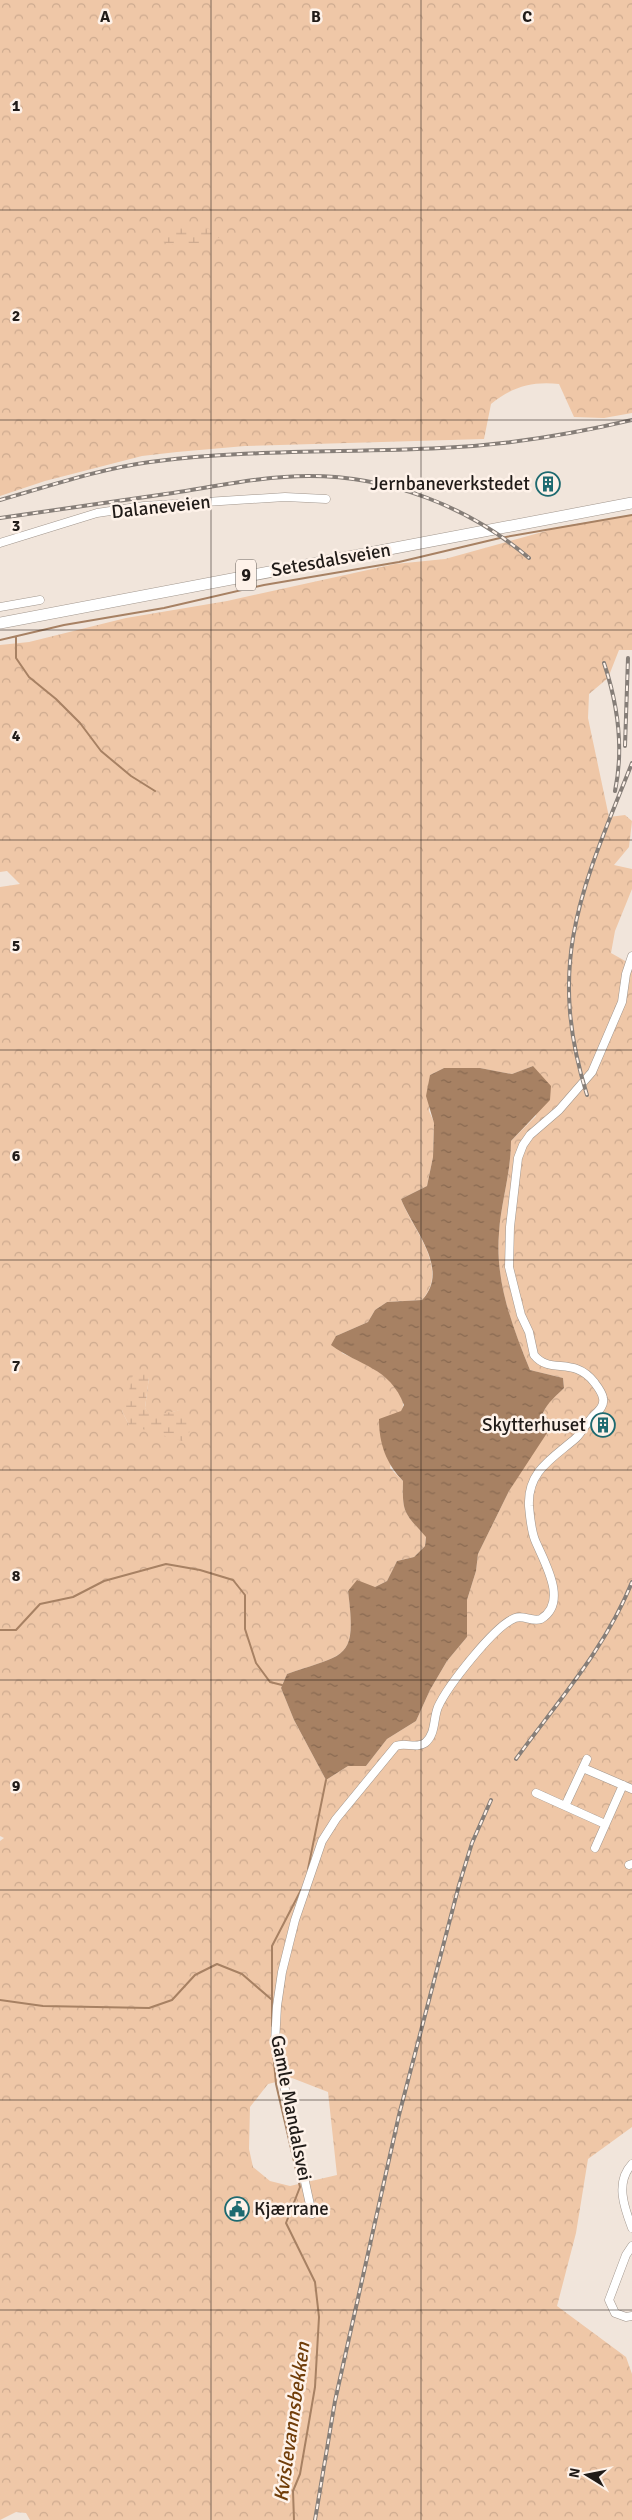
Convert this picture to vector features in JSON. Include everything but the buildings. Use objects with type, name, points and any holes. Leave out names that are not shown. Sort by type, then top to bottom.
[{"type":"highway","name":"Setesdalsveien","points":[[0,623],[632,503]]},
{"type":"street","name":"Dalaneveien","points":[[0,543],[90,515],[115,510],[167,504],[286,497],[326,499]]},
{"type":"street","points":[[0,607],[40,600]]},
{"type":"street","name":"Gamle Mandalsvei","points":[[312,2214],[275,2043],[279,1993],[291,1934],[322,1841],[363,1784],[396,1746],[402,1744],[418,1746],[428,1740],[433,1730],[438,1707],[445,1694],[473,1656],[497,1630],[519,1617],[541,1619],[553,1606],[553,1590],[534,1535],[529,1508],[529,1490],[544,1463],[579,1435],[602,1407],[603,1400],[597,1386],[584,1371],[570,1366],[544,1363],[534,1355],[519,1310],[510,1272],[510,1226],[518,1163],[523,1145],[532,1133],[559,1110],[592,1072],[622,1002],[626,974],[632,956]]},
{"type":"street","points":[[565,1806],[587,1758]]},
{"type":"street","points":[[583,1768],[632,1789]]},
{"type":"street","points":[[595,1848],[623,1785]]},
{"type":"street","points":[[536,1793],[605,1824]]},
{"type":"street","points":[[632,2164],[624,2176],[622,2186],[632,2228]]},
{"type":"street","points":[[632,2246],[623,2263],[610,2300],[612,2309],[618,2315],[632,2316]]},
{"type":"green space","points":[[0,0],[632,0],[632,413],[604,418],[574,417],[559,384],[540,383],[515,389],[491,404],[484,439],[245,446],[142,456],[45,481],[0,496]]},
{"type":"green space","points":[[177,226],[204,227],[223,235],[207,244],[194,247],[162,242],[162,235]]},
{"type":"green space","points":[[632,515],[632,650],[619,650],[608,678],[589,694],[588,718],[609,817],[625,815],[632,821],[629,847],[614,865],[632,869],[632,889],[615,931],[611,953],[627,962],[632,954],[632,2127],[588,2159],[576,2233],[557,2306],[626,2357],[632,2374],[632,2520],[30,2520],[26,2513],[16,2512],[0,2520],[0,1841],[4,1838],[0,1836],[0,887],[20,884],[7,871],[0,872],[0,645],[29,642],[126,618],[227,601],[395,564],[445,559],[564,526]],"holes":[[[533,1066],[536,1116],[511,1141],[499,1233],[498,1251],[502,1286],[511,1320],[530,1370],[563,1378],[564,1388],[548,1403],[526,1462],[509,1491],[478,1554],[476,1571],[467,1600],[467,1637],[447,1661],[430,1690],[416,1721],[387,1739],[366,1766],[348,1766],[326,1780],[294,1720],[281,1688],[287,1674],[323,1662],[343,1651],[351,1630],[348,1590],[375,1587],[387,1581],[397,1561],[414,1557],[425,1546],[426,1536],[413,1523],[406,1512],[403,1500],[403,1481],[390,1468],[403,1407],[400,1394],[387,1378],[360,1361],[342,1353],[336,1336],[368,1322],[375,1310],[387,1302],[422,1300],[430,1288],[431,1262],[401,1199],[427,1186],[433,1157],[434,1122],[429,1111],[430,1075],[444,1068],[480,1068],[512,1074]],[[149,1377],[145,1408],[151,1417],[181,1410],[129,1425],[122,1411]],[[292,2078],[328,2092],[337,2175],[290,2186],[270,2181],[253,2167],[249,2149],[250,2107],[268,2084]]]},
{"type":"green space","points":[[144,1371],[149,1377],[145,1408],[151,1416],[181,1410],[190,1418],[192,1429],[182,1441],[129,1425],[122,1411],[134,1373]]},
{"type":"water","points":[[533,1066],[551,1086],[550,1100],[511,1141],[498,1251],[506,1303],[530,1370],[563,1378],[564,1388],[552,1399],[545,1409],[543,1413],[551,1422],[547,1433],[509,1491],[478,1554],[476,1571],[467,1600],[467,1637],[447,1661],[430,1690],[416,1721],[387,1739],[366,1766],[348,1766],[326,1780],[294,1720],[281,1688],[287,1674],[323,1662],[343,1651],[351,1631],[348,1591],[357,1580],[375,1587],[387,1581],[397,1561],[414,1557],[425,1546],[426,1537],[406,1512],[403,1500],[403,1481],[388,1460],[380,1437],[379,1419],[401,1411],[404,1405],[398,1392],[382,1375],[331,1345],[336,1336],[368,1322],[375,1310],[387,1302],[422,1300],[430,1288],[433,1276],[427,1250],[401,1199],[427,1186],[433,1157],[434,1123],[426,1096],[430,1075],[444,1068],[480,1068],[512,1074]]},
{"type":"waterway","points":[[0,640],[64,625],[164,608],[264,585],[399,562],[500,538],[632,515]]},
{"type":"waterway","points":[[16,637],[16,658],[29,677],[56,699],[80,723],[101,751],[131,776],[155,791]]},
{"type":"waterway","points":[[0,1630],[16,1630],[40,1604],[73,1597],[104,1581],[166,1564],[200,1570],[233,1580],[245,1595],[245,1629],[256,1663],[270,1682],[282,1685]]},
{"type":"waterway","name":"Kvislevannsbekken","points":[[308,1869],[326,1780]]},
{"type":"waterway","name":"Kvislevannsbekken","points":[[272,2026],[272,1946],[301,1890]]},
{"type":"waterway","points":[[0,2000],[43,2006],[149,2008],[172,2000],[195,1975],[217,1964],[242,1974],[271,1999]]},
{"type":"waterway","name":"Kvislevannsbekken","points":[[273,2051],[276,2084],[300,2187],[286,2223],[315,2282],[319,2317],[315,2387],[300,2474],[293,2491],[294,2520]]},
{"type":"railway","points":[[0,500],[93,473],[150,462],[222,455],[405,450],[513,442],[561,435],[632,420]]},
{"type":"railway","points":[[0,518],[258,480],[292,476],[339,477],[398,488],[454,509],[480,523],[529,558]]},
{"type":"railway","points":[[625,746],[628,658]]},
{"type":"railway","points":[[604,663],[613,695],[618,727],[619,759],[615,791]]},
{"type":"railway","points":[[587,1095],[575,1047],[569,1004],[570,963],[575,925],[598,848],[632,763]]},
{"type":"railway","points":[[516,1759],[595,1652],[632,1582]]},
{"type":"railway","points":[[315,2520],[335,2401],[399,2115],[459,1885],[472,1843],[491,1800]]},
{"type":"place","name":"Jernbaneverkstedet","points":[[548,484]]},
{"type":"place","name":"Skytterhuset","points":[[603,1425]]},
{"type":"place","name":"Kjærrane","points":[[237,2209]]}]
